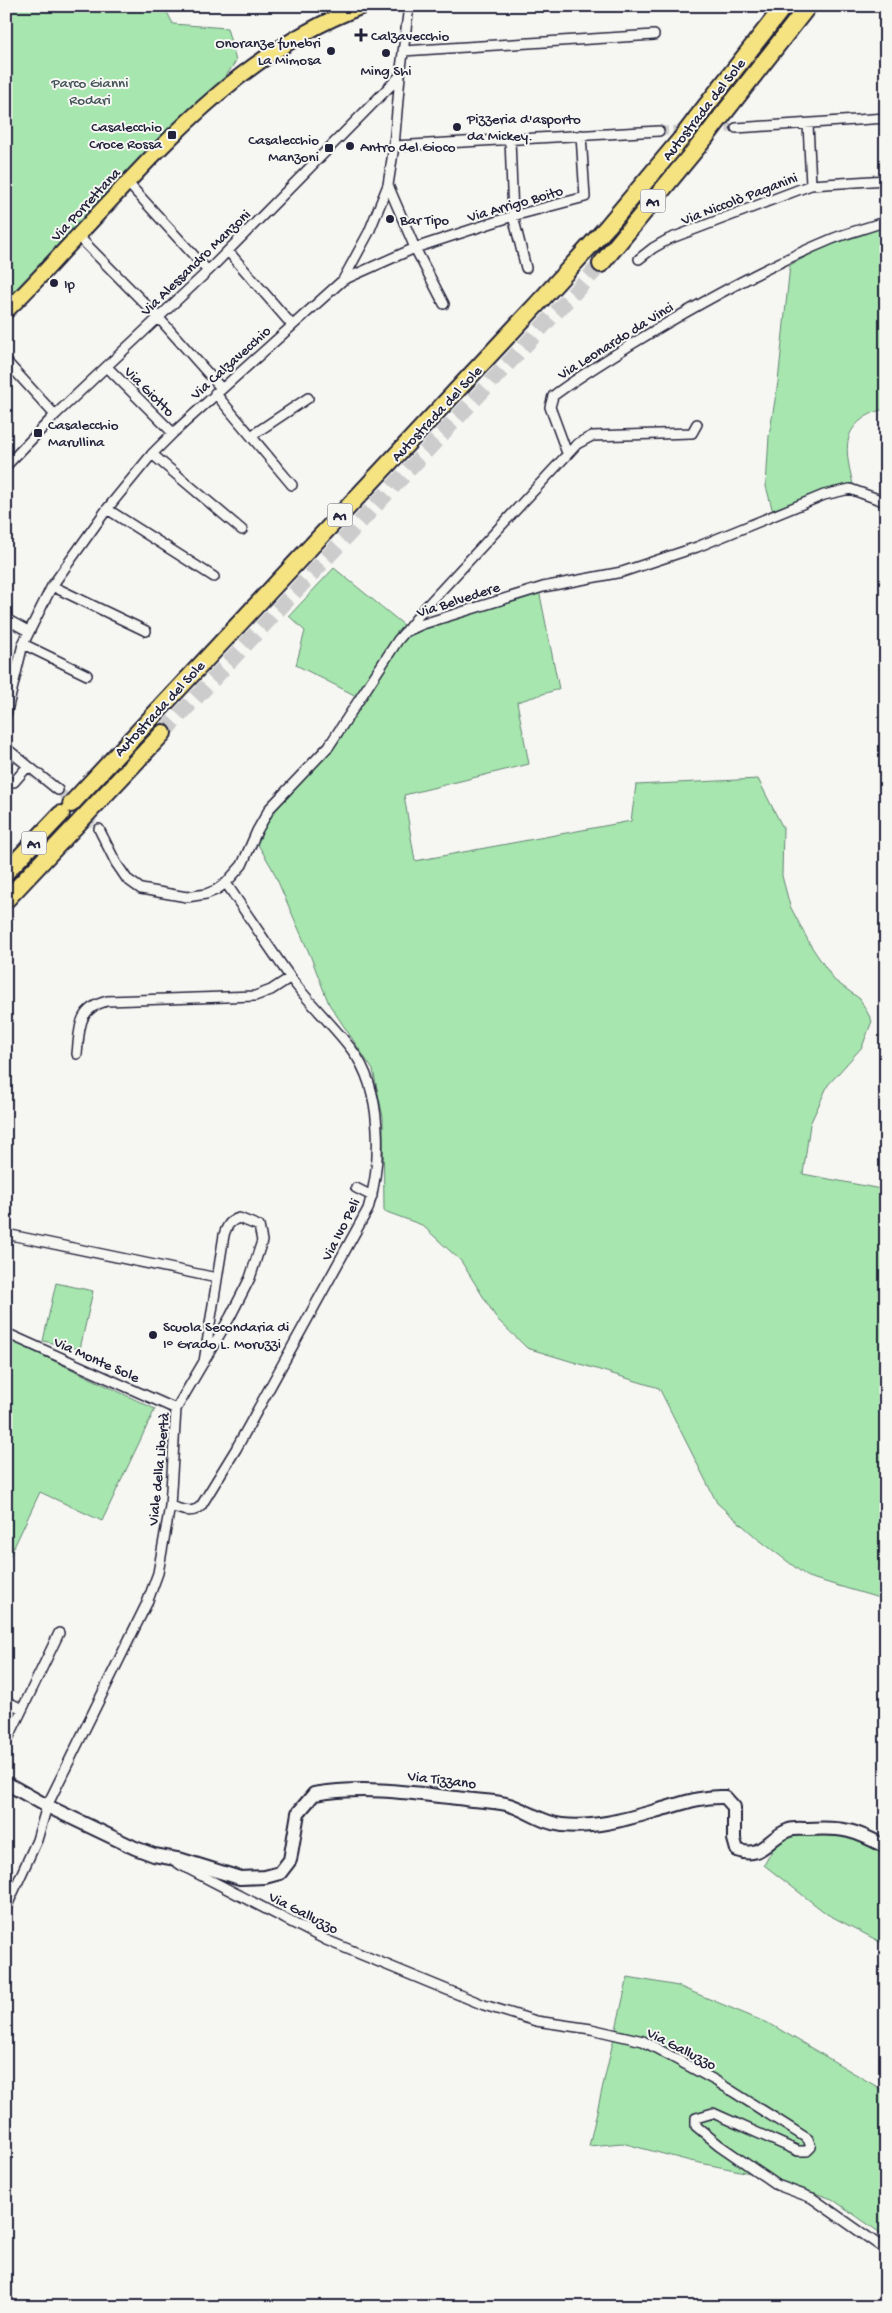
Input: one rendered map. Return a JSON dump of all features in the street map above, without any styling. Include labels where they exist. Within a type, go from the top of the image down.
[{"type":"highway","name":"Autostrada del Sole","points":[[6,872],[533,309],[608,226],[681,139],[784,6]]},
{"type":"highway","name":"Autostrada del Sole","points":[[601,264],[705,138],[808,6]]},
{"type":"highway","name":"Autostrada del Sole","points":[[6,900],[163,733]]},
{"type":"main road","name":"Via Porrettana","points":[[6,311],[176,130],[226,86],[266,56],[300,34],[363,6]]},
{"type":"street","name":"Via Calzavecchio","points":[[6,715],[23,644],[28,632],[52,586],[107,509],[152,454],[173,433],[218,390],[343,280],[369,232],[388,186],[409,6]]},
{"type":"street","points":[[403,51],[654,35]]},
{"type":"street","name":"Via Alessandro Manzoni","points":[[6,466],[55,415],[208,271],[400,76]]},
{"type":"street","points":[[736,128],[886,118]]},
{"type":"street","points":[[808,124],[812,185]]},
{"type":"street","points":[[394,146],[659,131]]},
{"type":"street","name":"Via Arrigo Boito","points":[[343,280],[415,248],[513,216],[585,197],[581,135]]},
{"type":"street","points":[[510,139],[513,216],[526,268]]},
{"type":"street","name":"Via Niccolò Paganini","points":[[639,259],[653,248],[669,240],[812,185],[886,180]]},
{"type":"street","points":[[127,182],[208,271]]},
{"type":"street","points":[[388,186],[415,248],[444,304]]},
{"type":"street","name":"Via Leonardo da Vinci","points":[[567,454],[553,415],[550,401],[553,396],[588,371],[694,307],[776,265],[833,239],[886,221]]},
{"type":"street","points":[[78,236],[158,317],[218,390],[250,436],[292,485]]},
{"type":"street","points":[[228,251],[292,325]]},
{"type":"street","points":[[6,361],[55,415]]},
{"type":"street","name":"Via Giotto","points":[[107,367],[173,433]]},
{"type":"street","points":[[250,436],[308,398]]},
{"type":"street","points":[[405,632],[423,610],[577,444],[592,436],[692,433],[697,424]]},
{"type":"street","points":[[152,454],[242,530]]},
{"type":"street","name":"Via Belvedere","points":[[99,829],[116,863],[127,879],[141,889],[175,896],[196,896],[211,892],[226,883],[242,865],[256,831],[270,808],[329,746],[389,652],[405,632],[423,624],[543,587],[622,572],[697,547],[824,494],[850,489],[886,502]]},
{"type":"street","points":[[107,509],[214,577]]},
{"type":"street","points":[[52,586],[146,631]]},
{"type":"street","points":[[6,619],[28,632]]},
{"type":"street","points":[[23,644],[87,675]]},
{"type":"street","points":[[6,748],[58,790]]},
{"type":"street","points":[[14,782],[28,766]]},
{"type":"street","name":"Via Ivo Peli","points":[[170,1506],[191,1511],[197,1510],[236,1449],[368,1209],[376,1170],[374,1105],[367,1076],[354,1052],[290,977],[226,883]]},
{"type":"street","points":[[78,1054],[83,1015],[94,1004],[106,1001],[255,996],[271,990],[290,977]]},
{"type":"street","points":[[356,1188],[372,1196]]},
{"type":"street","name":"Viale della Libertà","points":[[6,1908],[37,1840],[47,1806],[147,1603],[158,1574],[170,1506],[176,1409],[230,1317],[250,1278],[262,1241],[259,1226],[239,1218],[232,1220],[226,1226],[218,1278]]},
{"type":"street","points":[[6,1234],[218,1278],[204,1362]]},
{"type":"street","name":"Via Monte Sole","points":[[6,1333],[176,1409]]},
{"type":"street","points":[[6,1742],[59,1633]]},
{"type":"street","points":[[6,1701],[22,1709]]},
{"type":"street","name":"Via Tizzano","points":[[6,1783],[47,1806],[136,1848],[240,1878],[265,1878],[280,1873],[290,1860],[298,1813],[314,1794],[362,1789],[425,1793],[506,1804],[530,1813],[542,1821],[562,1825],[598,1824],[631,1818],[699,1799],[725,1797],[734,1807],[734,1838],[738,1850],[747,1854],[757,1851],[789,1830],[816,1828],[843,1828],[856,1832],[886,1847]]},
{"type":"street","name":"Via Galluzzo","points":[[166,1857],[326,1940],[484,2005],[536,2022],[591,2029],[643,2041],[652,2045],[716,2081],[808,2139],[811,2147],[806,2151],[798,2151],[713,2113],[696,2118],[696,2126],[726,2150],[777,2185],[812,2198],[886,2250]]},
{"type":"green space","name":"Parco Gianni Rodari","points":[[6,6],[164,6],[173,24],[227,28],[236,61],[226,76],[6,302]]},
{"type":"green space","points":[[886,220],[886,409],[864,418],[854,427],[849,437],[848,463],[854,489],[774,516],[766,486],[769,436],[778,382],[790,265],[855,231]]},
{"type":"green space","points":[[334,568],[410,630],[539,590],[559,689],[517,702],[529,764],[404,795],[415,861],[631,821],[636,785],[758,779],[783,828],[782,876],[790,906],[811,946],[834,980],[860,999],[872,1021],[862,1047],[828,1085],[810,1124],[803,1174],[886,1190],[886,1600],[808,1577],[758,1539],[717,1503],[659,1388],[527,1348],[497,1319],[461,1261],[422,1225],[384,1211],[383,1117],[373,1070],[329,1004],[272,868],[254,838],[269,808],[332,747],[364,700],[296,665],[305,631],[289,616]]},
{"type":"green space","points":[[56,1283],[93,1291],[80,1349],[43,1341]]},
{"type":"green space","points":[[6,1338],[155,1409],[102,1521],[40,1492],[6,1564]]},
{"type":"green space","points":[[804,1829],[857,1834],[886,1851],[886,1945],[827,1914],[764,1865],[777,1842]]},
{"type":"green space","points":[[628,1977],[678,1986],[772,2025],[886,2092],[886,2237],[832,2199],[770,2177],[690,2161],[622,2143],[589,2146]]},
{"type":"tunnel","points":[[659,131],[736,128]]},
{"type":"tunnel","points":[[163,733],[601,264]]},
{"type":"tunnel","points":[[58,790],[99,829]]},
{"type":"place","name":"Calzavecchio","points":[[361,35]]},
{"type":"place","name":"Onoranze funebri La Mimosa","points":[[331,51]]},
{"type":"place","name":"Ming Shi","points":[[386,53]]},
{"type":"place","name":"Pizzeria d'asporto da Mickey.","points":[[457,127]]},
{"type":"place","name":"Casalecchio Croce Rossa","points":[[172,135]]},
{"type":"place","name":"Antro del Gioco","points":[[350,146]]},
{"type":"place","name":"Casalecchio Manzoni","points":[[329,148]]},
{"type":"place","name":"Bar Tipo","points":[[390,219]]},
{"type":"place","name":"Ip","points":[[54,283]]},
{"type":"place","name":"Casalecchio Marullina","points":[[38,433]]},
{"type":"place","name":"Scuola Secondaria di I° Grado L. Moruzzi","points":[[153,1335]]}]
